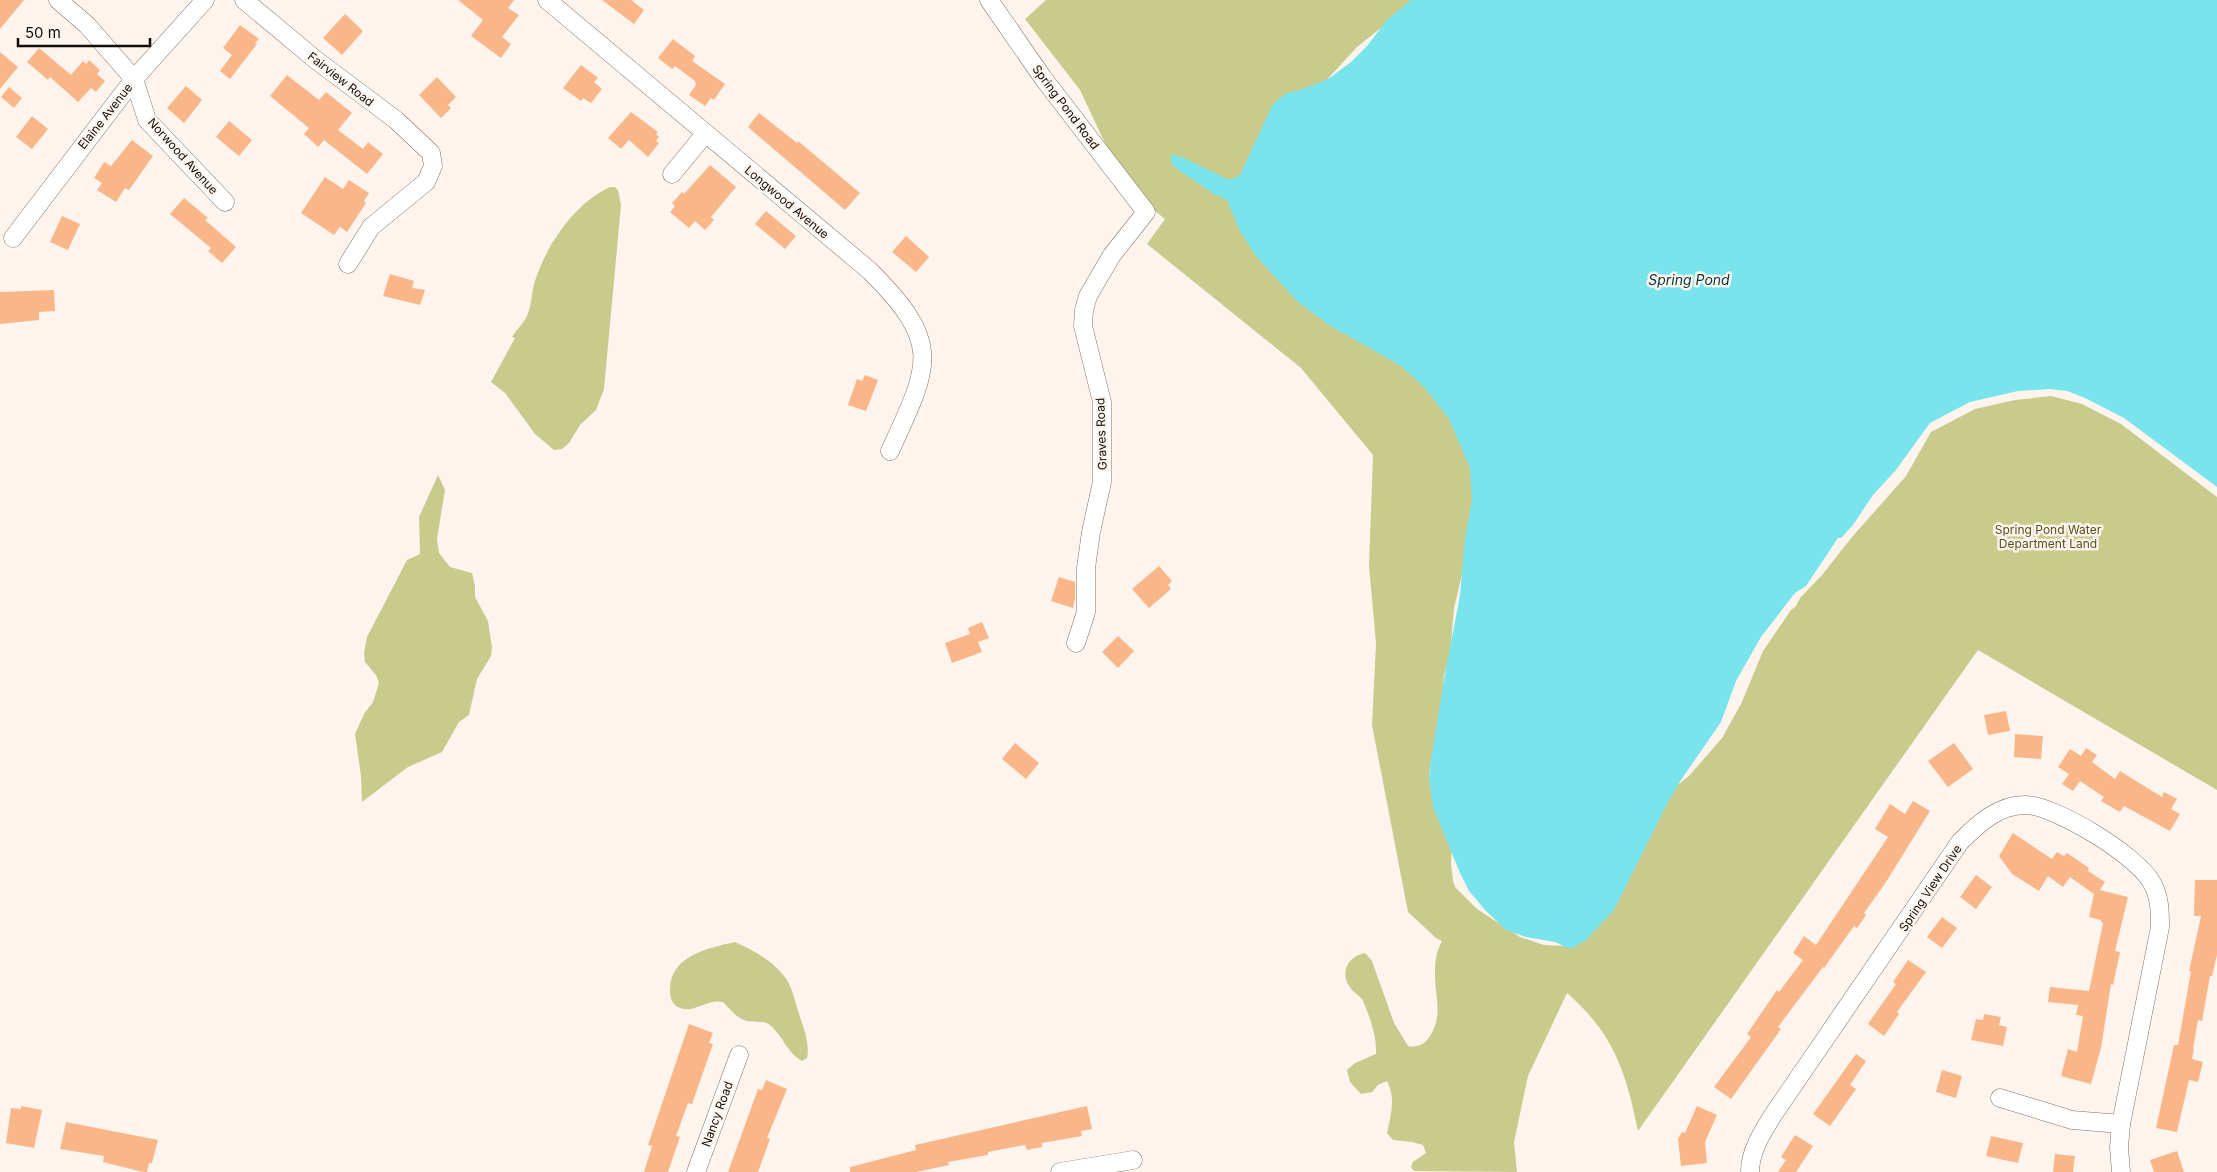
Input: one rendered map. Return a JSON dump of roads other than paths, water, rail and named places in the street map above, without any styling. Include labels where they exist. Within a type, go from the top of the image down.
[{"type":"street","points":[[58,0],[87,25],[134,79]]},
{"type":"street","name":"Elaine Avenue","points":[[13,238],[134,79],[205,0]]},
{"type":"street","name":"Fairview Road","points":[[244,0],[316,60],[402,126],[431,153],[433,166],[426,182],[371,227],[348,264]]},
{"type":"street","name":"Longwood Avenue","points":[[547,0],[565,6],[705,134],[870,271],[896,297],[919,334],[924,368],[909,411],[890,451]]},
{"type":"street","name":"Spring Pond Road","points":[[989,0],[1043,78],[1146,212]]},
{"type":"street","name":"Norwood Avenue","points":[[134,79],[147,120],[225,202]]},
{"type":"street","points":[[672,174],[705,134]]},
{"type":"street","name":"Graves Road","points":[[1076,643],[1086,612],[1086,568],[1102,482],[1102,402],[1083,326],[1084,310],[1088,296],[1112,255],[1146,212]]},
{"type":"street","name":"Spring View Drive","points":[[1750,1172],[1750,1163],[1756,1145],[1773,1115],[1960,842],[1977,825],[1993,814],[2007,808],[2024,805],[2041,807],[2067,818],[2123,854],[2144,872],[2152,883],[2158,900],[2160,928],[2127,1084],[2121,1124],[2119,1146],[2122,1172]]},
{"type":"street","name":"Nancy Road","points":[[696,1172],[739,1055]]},
{"type":"street","points":[[2000,1098],[2072,1120],[2121,1124]]},
{"type":"street","points":[[1060,1172],[1133,1160]]},
{"type":"water","name":"Spring Pond","points":[[1411,0],[2217,0],[2217,487],[2124,418],[2067,391],[2050,389],[2018,391],[1970,402],[1930,423],[1896,470],[1873,495],[1853,525],[1841,538],[1838,538],[1806,586],[1795,593],[1761,637],[1736,681],[1721,722],[1669,800],[1614,910],[1585,941],[1570,949],[1555,942],[1526,937],[1506,930],[1485,910],[1469,891],[1433,807],[1429,777],[1431,760],[1460,595],[1465,538],[1472,500],[1470,468],[1449,419],[1424,387],[1401,366],[1329,325],[1298,302],[1255,255],[1239,229],[1227,200],[1214,194],[1173,166],[1170,155],[1180,156],[1229,180],[1240,175],[1273,104],[1285,94],[1328,79],[1351,62],[1367,46],[1387,20]]},
{"type":"park label","name":"Spring Pond Water Department Land","points":[[2048,536]]}]
